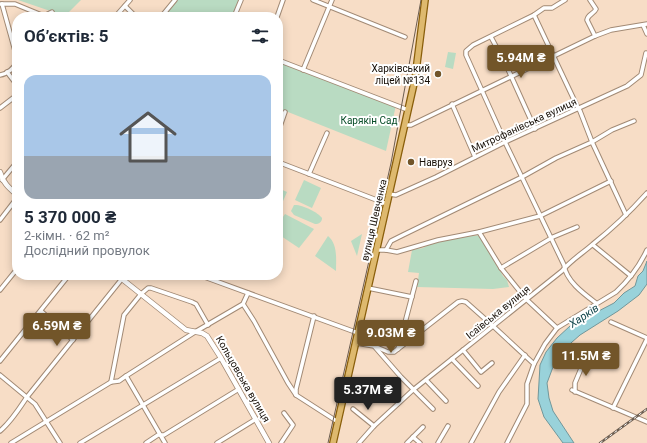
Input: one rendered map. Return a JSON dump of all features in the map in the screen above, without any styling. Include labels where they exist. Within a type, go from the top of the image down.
[{"type":"main road","name":"вулиця Шевченка","points":[[333,443],[415,79],[425,0]]},
{"type":"street","points":[[120,12],[130,0]]},
{"type":"street","points":[[166,12],[174,0]]},
{"type":"street","points":[[236,12],[241,0]]},
{"type":"street","points":[[279,12],[283,0]]},
{"type":"street","points":[[313,0],[405,37]]},
{"type":"street","points":[[303,70],[332,0]]},
{"type":"street","points":[[564,0],[552,8],[544,8],[534,15],[473,45],[466,51],[466,55],[565,270],[576,287],[596,303]]},
{"type":"street","points":[[590,0],[596,9],[588,16],[587,20],[595,36]]},
{"type":"street","points":[[12,42],[1,4],[16,2],[36,12]]},
{"type":"street","points":[[125,6],[131,12]]},
{"type":"street","points":[[534,15],[626,215]]},
{"type":"street","points":[[405,125],[411,125],[595,36],[611,30],[645,25],[647,34]]},
{"type":"street","points":[[491,37],[512,77],[535,129]]},
{"type":"street","name":"Митрофанівська вулиця","points":[[389,194],[396,195],[436,177],[505,142],[627,86],[640,78],[646,53]]},
{"type":"street","points":[[283,62],[408,110]]},
{"type":"street","points":[[0,75],[12,68]]},
{"type":"street","points":[[8,72],[12,78]]},
{"type":"street","points":[[0,108],[12,99]]},
{"type":"street","points":[[452,104],[475,157]]},
{"type":"street","points":[[283,118],[285,112]]},
{"type":"street","points":[[386,250],[392,241],[402,235],[522,177],[556,158],[592,142],[612,130],[634,122]]},
{"type":"street","points":[[309,174],[327,133]]},
{"type":"street","points":[[283,164],[387,204]]},
{"type":"street","points":[[1,181],[12,168]]},
{"type":"street","points":[[0,172],[1,181],[12,190]]},
{"type":"street","points":[[377,250],[397,252],[438,240],[479,232],[540,216],[611,181]]},
{"type":"street","name":"Ісаївська вулиця","points":[[359,443],[374,426],[413,390],[565,268],[626,215],[647,194]]},
{"type":"street","points":[[0,220],[12,204]]},
{"type":"street","points":[[501,268],[564,232],[577,227]]},
{"type":"street","points":[[479,232],[501,268],[526,299],[558,328]]},
{"type":"street","points":[[592,245],[631,276]]},
{"type":"street","points":[[507,443],[527,404],[527,384],[534,364],[545,344],[558,328],[596,303],[616,292],[639,266],[647,250]]},
{"type":"street","points":[[0,290],[12,275]]},
{"type":"street","points":[[0,361],[65,280]]},
{"type":"street","points":[[0,431],[5,427],[27,397],[121,280]]},
{"type":"street","name":"Кольцовська вулиця","points":[[126,280],[181,327],[188,331],[202,333],[207,336],[269,443]]},
{"type":"street","points":[[213,280],[358,333]]},
{"type":"street","points":[[398,350],[416,281]]},
{"type":"street","points":[[110,382],[124,315],[141,294],[148,288],[196,304],[208,325]]},
{"type":"street","points":[[368,288],[412,297]]},
{"type":"street","points":[[11,443],[110,382],[119,381],[194,332],[243,304],[248,293]]},
{"type":"street","points":[[356,342],[374,346],[388,352],[394,352],[458,302],[462,301],[466,302],[534,364]]},
{"type":"street","points":[[243,304],[296,396],[338,422]]},
{"type":"street","points":[[41,311],[73,340]]},
{"type":"street","points":[[296,396],[314,316]]},
{"type":"street","points":[[611,322],[647,339],[613,408]]},
{"type":"street","points":[[400,342],[404,345]]},
{"type":"street","points":[[374,346],[413,390],[433,409]]},
{"type":"street","points":[[462,350],[481,372],[492,363]]},
{"type":"street","points":[[386,359],[388,352]]},
{"type":"street","points":[[471,443],[499,392],[526,356]]},
{"type":"street","points":[[80,443],[221,358]]},
{"type":"street","points":[[452,359],[478,386]]},
{"type":"street","points":[[585,359],[575,383],[574,391],[647,422]]},
{"type":"street","points":[[0,375],[35,404],[60,443]]},
{"type":"street","points":[[126,376],[165,443]]},
{"type":"street","points":[[426,380],[446,401]]},
{"type":"street","points":[[288,383],[298,383]]},
{"type":"street","points":[[146,443],[160,435],[164,435],[239,389]]},
{"type":"street","points":[[353,409],[374,426]]},
{"type":"street","points":[[281,443],[293,424],[284,413]]},
{"type":"street","points":[[217,443],[256,419]]},
{"type":"street","points":[[438,443],[448,426]]},
{"type":"street","points":[[407,443],[423,427]]},
{"type":"street","points":[[413,437],[420,443]]},
{"type":"green space","points":[[18,0],[81,0],[69,12],[53,12]]},
{"type":"green space","points":[[176,0],[240,0],[236,12],[167,12]]},
{"type":"green space","points":[[448,52],[456,53],[453,69],[445,67]]},
{"type":"green space","name":"Карякін Сад","points":[[283,64],[396,105],[386,151],[283,110]]},
{"type":"green space","points":[[304,180],[321,188],[312,208],[295,200]]},
{"type":"green space","points":[[283,190],[287,192],[283,201]]},
{"type":"green space","points":[[294,205],[305,207],[313,211],[322,218],[321,221],[315,224],[294,215],[291,211]]},
{"type":"green space","points":[[285,214],[314,229],[299,248],[283,237],[283,217]]},
{"type":"green space","points":[[362,234],[357,256],[351,241]]},
{"type":"green space","points":[[480,235],[503,276],[507,280],[509,287],[493,289],[417,287],[419,273],[408,272],[412,250],[423,248],[435,241]]},
{"type":"green space","points":[[328,236],[335,248],[336,271],[315,256]]},
{"type":"green space","points":[[366,326],[375,328],[372,344],[362,342]]},
{"type":"water","points":[[647,261],[647,284],[639,295],[618,311],[580,335],[563,350],[553,367],[547,383],[549,398],[553,411],[574,443],[563,443],[544,417],[538,399],[540,365],[546,352],[557,338],[570,326],[614,303],[624,293],[635,286],[638,276],[643,271]]},
{"type":"tram line","points":[[328,443],[391,163],[421,0]]},
{"type":"railway","points":[[600,443],[647,409]]},
{"type":"place","name":"Харківський ліцей №134","points":[[438,74]]},
{"type":"place","name":"Навруз","points":[[411,162]]},
{"type":"water label","name":"Харків","points":[[584,316]]}]
